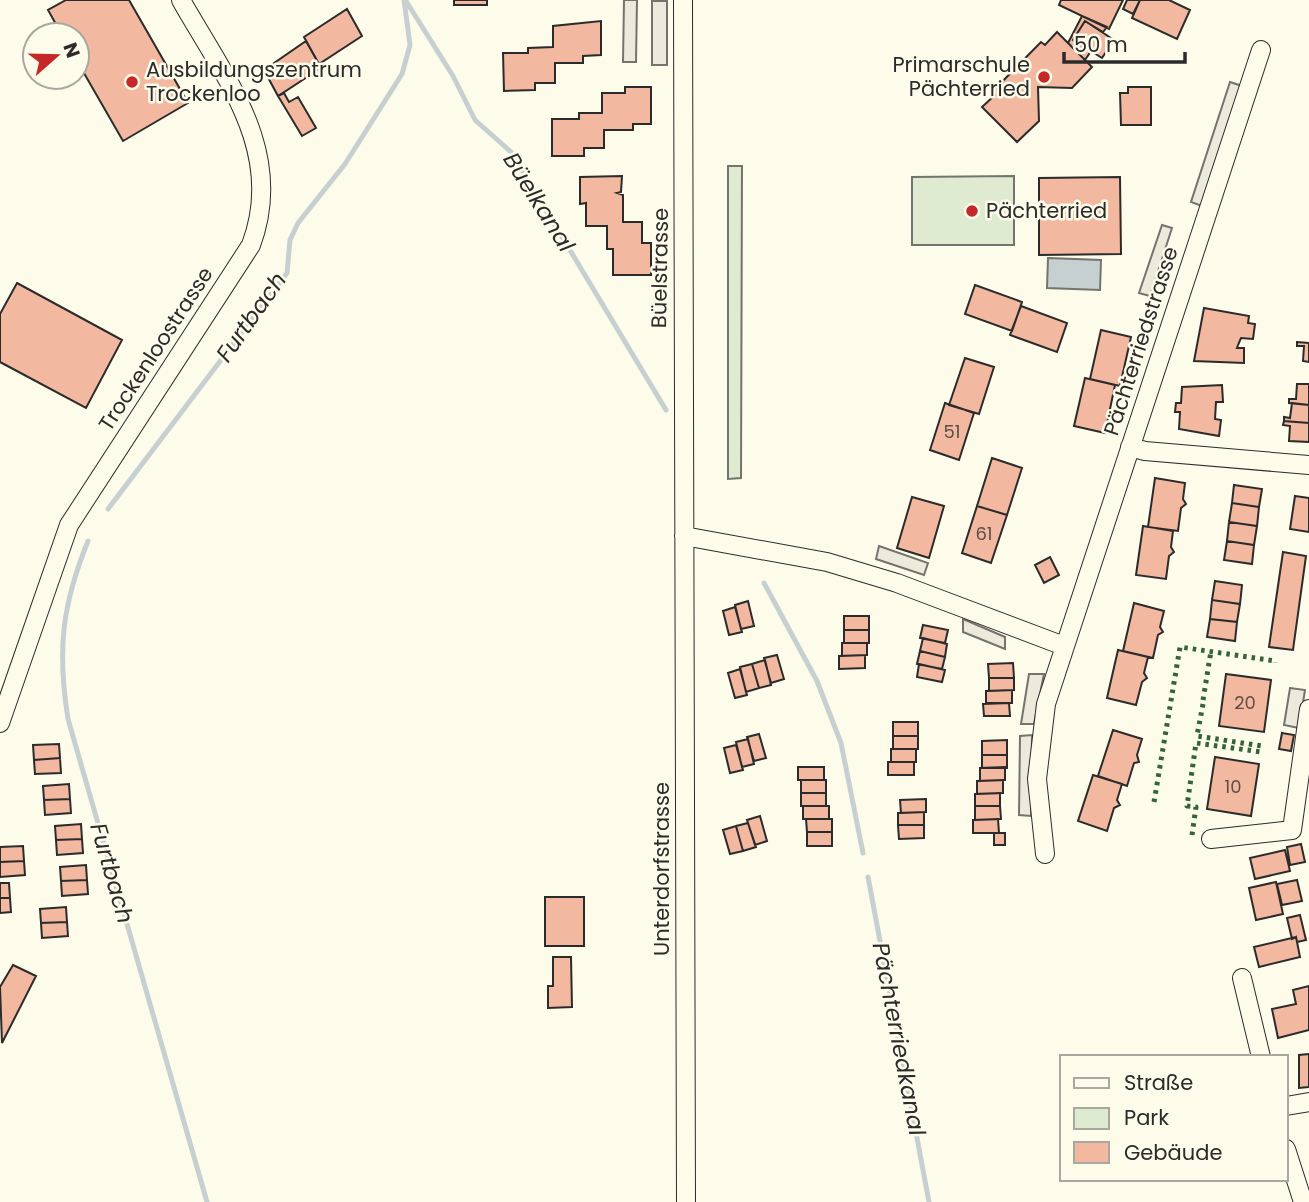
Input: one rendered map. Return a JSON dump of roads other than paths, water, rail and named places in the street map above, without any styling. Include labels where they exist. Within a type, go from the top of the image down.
[{"type":"street","name":"Trockenloostrasse","points":[[0,723],[69,525],[251,245],[259,223],[263,201],[262,167],[255,137],[181,0]]},
{"type":"street","name":"Büelstrasse","points":[[683,0],[684,536]]},
{"type":"street","name":"Pächterriedstrasse","points":[[1045,854],[1037,779],[1046,704],[1094,565],[1130,447],[1261,50]]},
{"type":"street","points":[[1130,447],[1145,451],[1309,465]]},
{"type":"street","points":[[684,536],[827,562],[897,583],[1064,646]]},
{"type":"street","name":"Unterdorfstrasse","points":[[684,536],[686,1202]]},
{"type":"street","points":[[1211,839],[1293,830],[1309,709]]},
{"type":"street","points":[[1242,978],[1261,1055]]},
{"type":"street","points":[[1288,1106],[1309,1102]]},
{"type":"street","points":[[1288,1155],[1303,1202]]},
{"type":"waterway","name":"Furtbach","points":[[108,509],[287,273],[290,240],[298,223],[345,164],[402,74],[410,45],[404,0]]},
{"type":"waterway","name":"Büelkanal","points":[[406,1],[453,76],[475,120],[511,152],[666,410]]},
{"type":"waterway","name":"Furtbach","points":[[88,541],[72,586],[64,628],[63,671],[68,719],[207,1202]]},
{"type":"waterway","name":"Pächterriedkanal","points":[[764,583],[817,681],[841,743],[863,853]]},
{"type":"waterway","name":"Pächterriedkanal","points":[[868,877],[929,1202]]},
{"type":"place","name":"Primarschule Pächterried","points":[[1044,77]]},
{"type":"place","name":"Ausbildungszentrum Trockenloo","points":[[132,82]]},
{"type":"place","name":"Pächterried","points":[[972,211]]}]
